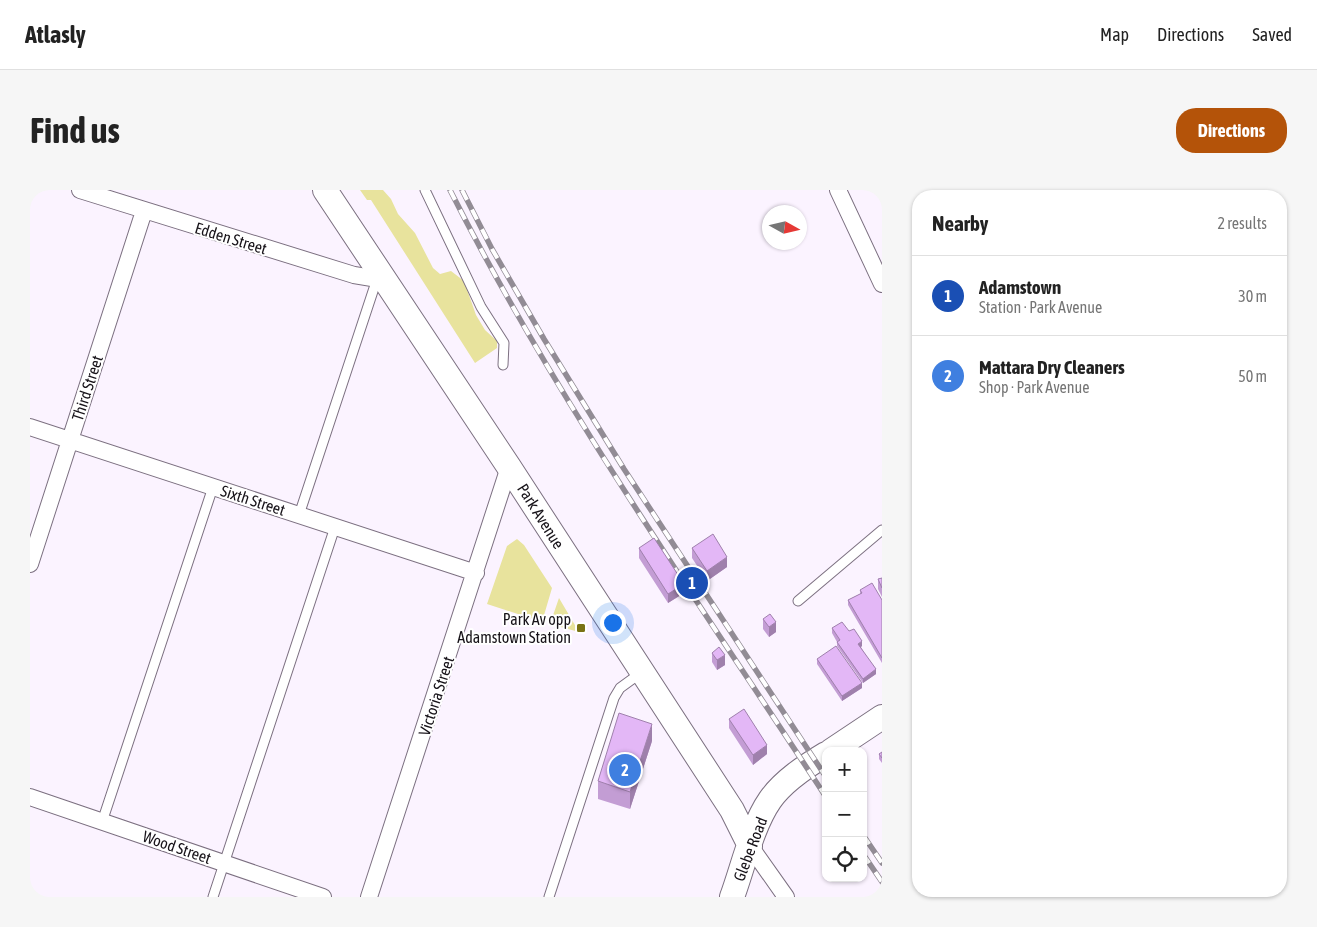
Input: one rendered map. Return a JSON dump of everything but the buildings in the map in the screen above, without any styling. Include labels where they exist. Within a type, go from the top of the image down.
[{"type":"main road","name":"Park Avenue","points":[[326,190],[380,279],[509,466],[732,810],[750,846]]},
{"type":"main road","points":[[837,747],[882,717]]},
{"type":"main road","name":"Glebe Road","points":[[732,897],[750,846],[769,801],[793,777],[822,757]]},
{"type":"street","name":"Edden Street","points":[[80,190],[354,275],[380,279]]},
{"type":"street","points":[[843,192],[882,284]]},
{"type":"street","name":"Third Street","points":[[30,564],[144,211]]},
{"type":"street","name":"Sixth Street","points":[[30,427],[476,573]]},
{"type":"street","name":"Victoria Street","points":[[369,897],[476,573],[509,466]]},
{"type":"street","name":"Wood Street","points":[[30,797],[323,897]]},
{"type":"street","points":[[750,846],[786,897]]},
{"type":"lane","points":[[425,190],[481,307],[504,344],[503,364]]},
{"type":"lane","points":[[299,515],[380,279]]},
{"type":"lane","points":[[102,822],[213,487]]},
{"type":"lane","points":[[214,897],[335,527]]},
{"type":"lane","points":[[798,600],[882,530]]},
{"type":"lane","points":[[549,897],[614,698],[620,688],[642,672]]},
{"type":"shaded area","points":[[360,190],[383,190],[391,199],[398,214],[415,233],[433,268],[440,274],[451,271],[464,281],[476,315],[485,330],[497,341],[497,348],[475,363],[371,200],[367,200]]},
{"type":"shaded area","points":[[517,539],[524,545],[552,588],[542,622],[487,604],[507,546]]},
{"type":"shaded area","points":[[559,598],[579,632],[550,624]]},
{"type":"railway","points":[[450,190],[492,269],[582,423],[629,498],[823,792]]},
{"type":"railway","points":[[462,190],[492,249],[544,339],[624,469],[822,771]]},
{"type":"railway","points":[[864,837],[882,863]]},
{"type":"railway","points":[[867,860],[882,882]]},
{"type":"place","name":"Adamstown","points":[[692,583]]},
{"type":"place","name":"Park Av opp Adamstown Station","points":[[581,628]]},
{"type":"place","name":"Mattara Dry Cleaners","points":[[625,770]]}]
